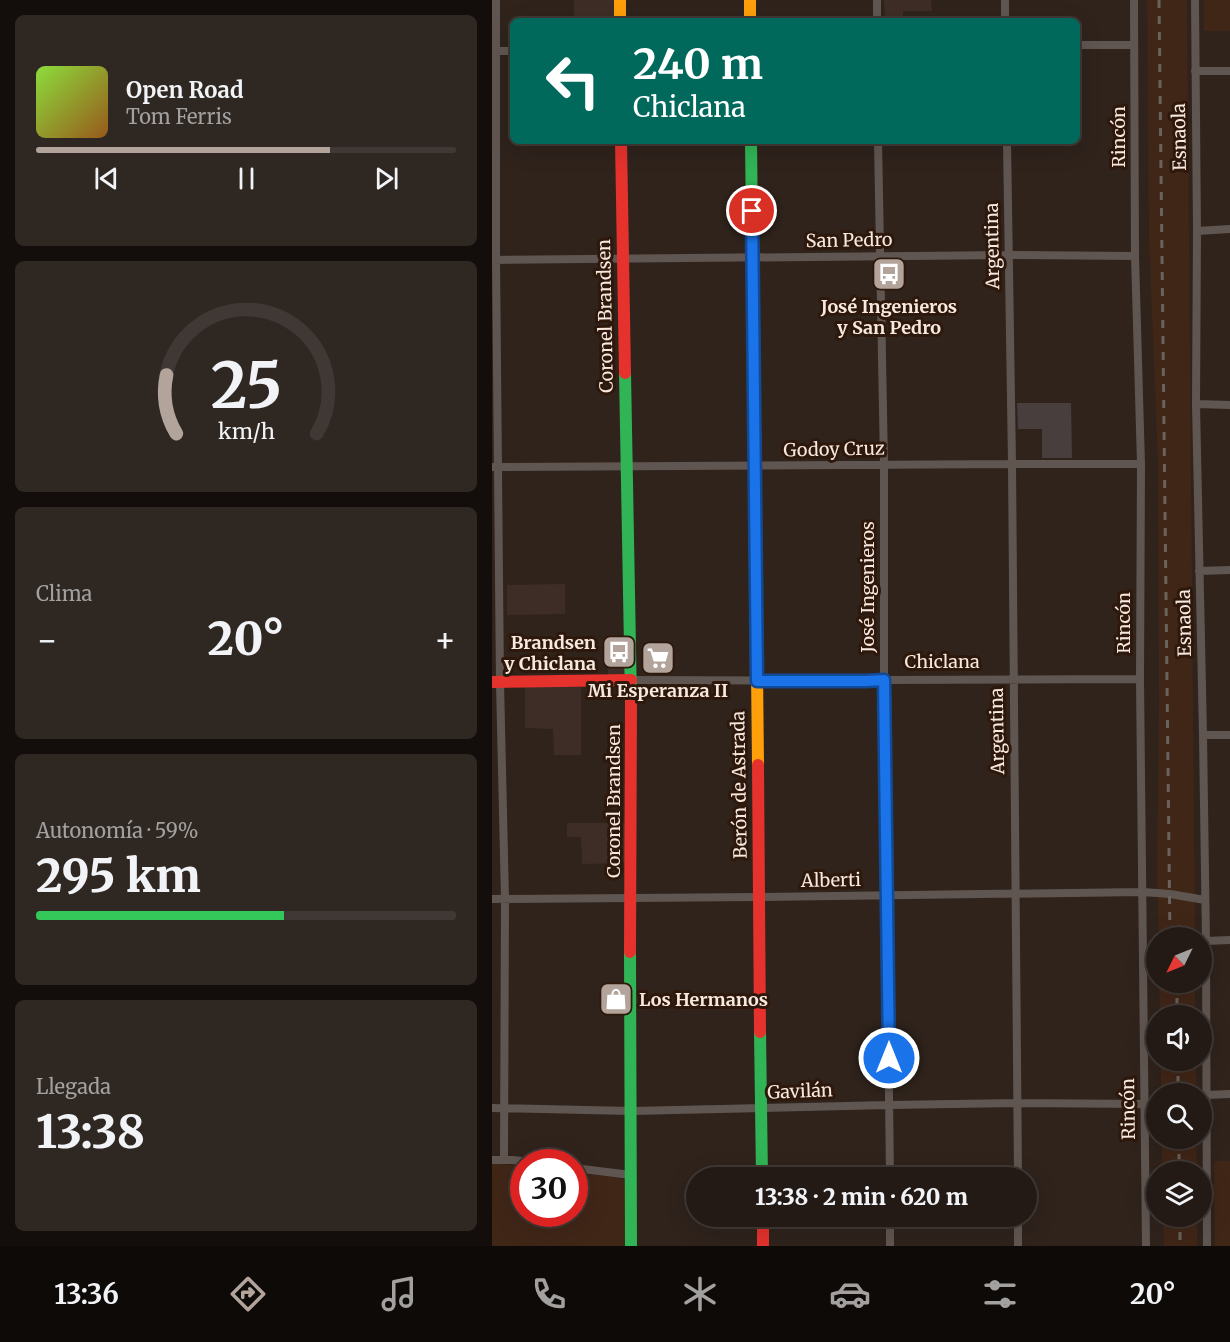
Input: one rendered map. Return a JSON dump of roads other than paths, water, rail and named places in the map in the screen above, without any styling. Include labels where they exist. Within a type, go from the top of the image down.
[{"type":"street","points":[[496,0],[494,51],[496,682],[505,899],[504,1160]]},
{"type":"street","points":[[620,0],[620,18]]},
{"type":"street","points":[[750,0],[750,18]]},
{"type":"street","points":[[876,18],[877,0]]},
{"type":"street","points":[[1005,0],[1005,18]]},
{"type":"street","name":"Rincón","points":[[1134,0],[1135,256],[1141,464],[1140,679],[1146,1246]]},
{"type":"street","name":"Esnaola","points":[[1195,0],[1196,405],[1206,927]]},
{"type":"street","points":[[1080,45],[1134,45]]},
{"type":"street","points":[[494,51],[510,51]]},
{"type":"street","points":[[1195,71],[1230,71]]},
{"type":"street","name":"Coronel Brandsen","points":[[621,144],[631,680],[632,1246]]},
{"type":"street","name":"Berón de Astrada","points":[[751,144],[762,1167]]},
{"type":"street","name":"José Ingenieros","points":[[878,144],[884,464],[890,1167]]},
{"type":"street","name":"Argentina","points":[[1007,144],[1018,1167]]},
{"type":"street","points":[[1197,231],[1230,229]]},
{"type":"street","name":"San Pedro","points":[[494,260],[1135,256]]},
{"type":"street","points":[[1196,405],[1230,405]]},
{"type":"street","name":"Godoy Cruz","points":[[495,467],[1141,464]]},
{"type":"street","points":[[1199,571],[1230,570]]},
{"type":"street","name":"Chiclana","points":[[496,682],[1140,679]]},
{"type":"street","points":[[1203,735],[1230,735]]},
{"type":"street","name":"Alberti","points":[[492,899],[1143,892],[1205,900]]},
{"type":"street","points":[[1212,941],[1230,940]]},
{"type":"street","name":"Esnaola","points":[[1206,993],[1206,1083]]},
{"type":"street","points":[[1212,1095],[1230,1094]]},
{"type":"street","name":"Gavilán","points":[[492,1108],[631,1111],[1017,1103],[1145,1104]]},
{"type":"street","name":"Esnaola","points":[[1206,1149],[1207,1246]]},
{"type":"street","points":[[492,1160],[510,1160]]},
{"type":"street","points":[[588,1170],[631,1175]]},
{"type":"street","points":[[763,1227],[763,1246]]},
{"type":"street","points":[[890,1227],[890,1246]]},
{"type":"street","points":[[1018,1227],[1018,1246]]},
{"type":"railway","points":[[1159,0],[1170,927]]},
{"type":"railway","points":[[1177,993],[1177,1005]]},
{"type":"railway","points":[[1178,1071],[1178,1083]]},
{"type":"railway","points":[[1179,1149],[1179,1161]]},
{"type":"railway","points":[[1180,1227],[1180,1246]]},
{"type":"place","name":"José Ingenieros y San Pedro","points":[[889,274]]},
{"type":"place","name":"Brandsen y Chiclana","points":[[619,652]]},
{"type":"place","name":"Mi Esperanza II","points":[[658,658]]},
{"type":"place","name":"Los Hermanos","points":[[616,999]]}]
